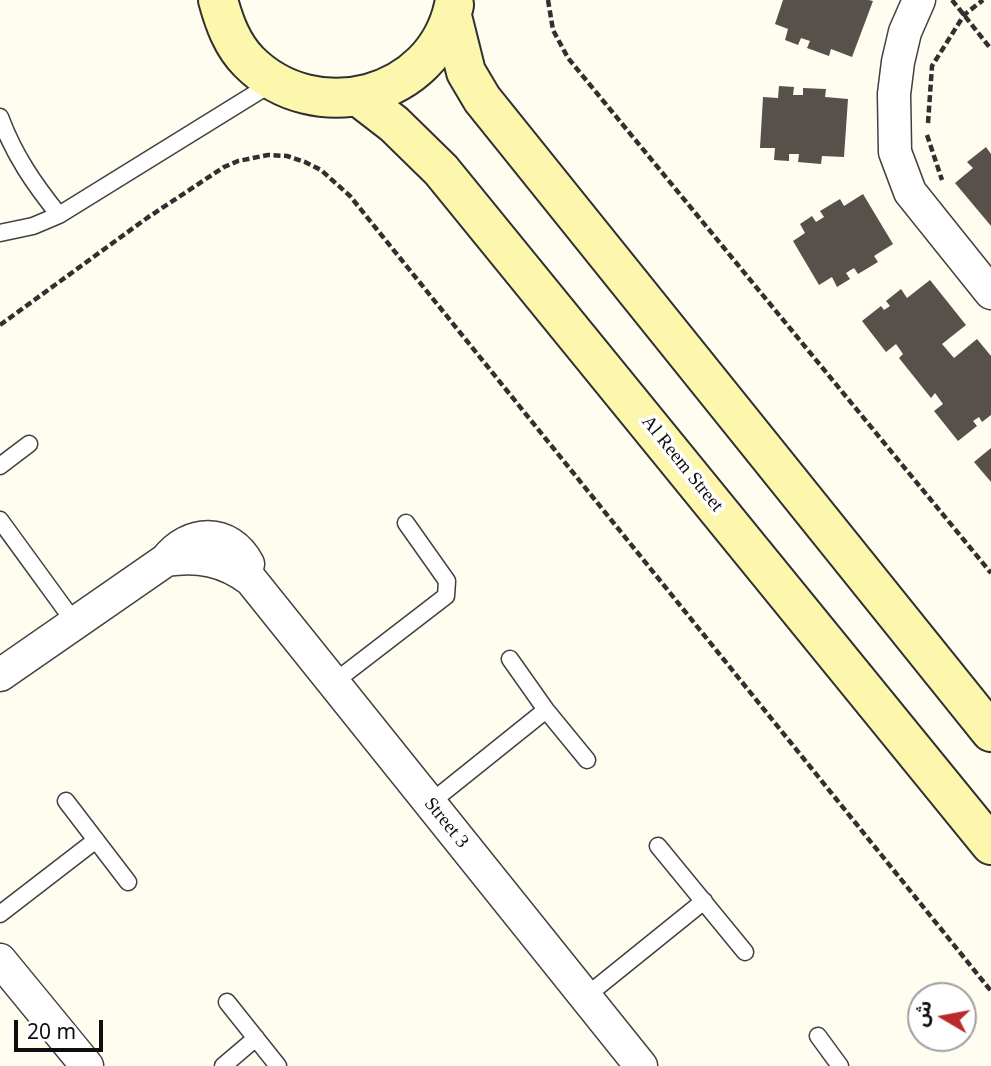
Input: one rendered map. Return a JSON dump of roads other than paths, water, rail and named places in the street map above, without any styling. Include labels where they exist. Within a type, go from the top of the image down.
[{"type":"street","points":[[218,0],[225,27],[248,61],[274,82],[318,98],[359,97],[389,87],[416,69],[438,45],[454,8]]},
{"type":"street","points":[[919,0],[905,32],[898,62],[894,94],[895,152],[910,192],[991,293]]},
{"type":"street","points":[[454,8],[466,72],[482,99],[991,732]]},
{"type":"street","name":"Al Reem Street","points":[[359,97],[394,124],[441,170],[991,845]]},
{"type":"street","name":"Street 3","points":[[75,623],[166,560],[196,557],[211,560],[239,571],[251,580],[641,1066]]},
{"type":"street","points":[[0,675],[75,623]]},
{"type":"street","points":[[0,960],[87,1066]]},
{"type":"lane","points":[[0,233],[33,226],[59,215],[274,82]]},
{"type":"lane","points":[[0,117],[12,147],[33,183],[59,215]]},
{"type":"lane","points":[[0,466],[29,444]]},
{"type":"lane","points":[[0,520],[75,623]]},
{"type":"lane","points":[[333,682],[446,596],[447,581],[406,523]]},
{"type":"lane","points":[[510,659],[546,710],[587,760]]},
{"type":"lane","points":[[430,803],[546,710]]},
{"type":"lane","points":[[66,801],[128,882]]},
{"type":"lane","points":[[0,914],[96,840]]},
{"type":"lane","points":[[658,846],[745,952]]},
{"type":"lane","points":[[585,997],[704,901]]},
{"type":"lane","points":[[227,1003],[278,1066]]},
{"type":"lane","points":[[818,1036],[840,1066]]},
{"type":"lane","points":[[223,1066],[256,1038]]}]
